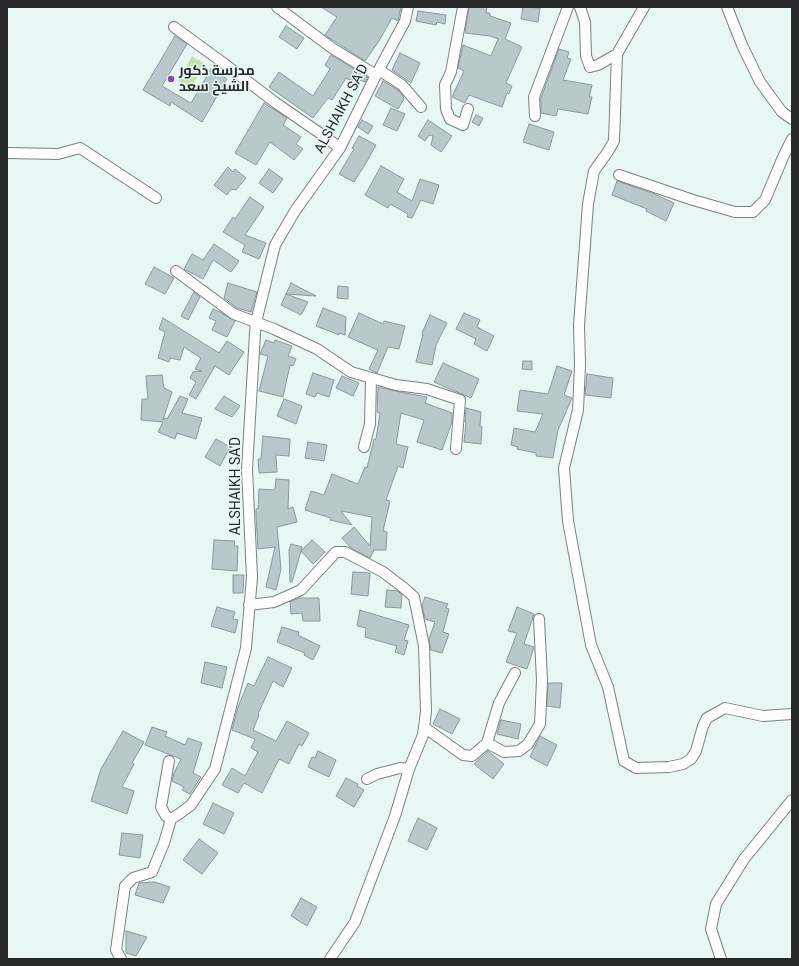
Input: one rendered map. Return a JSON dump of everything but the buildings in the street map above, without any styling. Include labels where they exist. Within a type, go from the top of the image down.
[{"type":"street","points":[[276,7],[332,48],[402,85],[420,107]]},
{"type":"street","name":"ALSHAIKH SA'D","points":[[171,819],[191,805],[215,769],[246,648],[252,577],[247,469],[256,322],[275,245],[295,211],[340,148],[377,72],[405,21],[408,7]]},
{"type":"street","points":[[463,7],[451,72],[445,85],[446,109],[450,119],[463,126],[468,109]]},
{"type":"street","points":[[535,116],[534,97],[568,7]]},
{"type":"street","points":[[580,7],[585,22],[586,56],[590,67],[598,65],[617,54]]},
{"type":"street","points":[[644,7],[617,54],[614,141],[594,171],[588,204],[579,325],[580,365],[578,410],[564,468],[568,521],[591,645],[608,687],[624,761],[636,768],[669,767],[683,764],[691,759],[696,751],[703,726],[707,718],[725,708],[763,716],[792,714]]},
{"type":"street","points":[[727,7],[742,45],[760,82],[782,112],[792,119]]},
{"type":"street","points":[[174,27],[276,103],[340,148]]},
{"type":"street","points":[[619,175],[734,212],[753,212],[765,200],[792,138]]},
{"type":"street","points":[[7,153],[58,154],[80,148],[156,198]]},
{"type":"street","points":[[176,271],[234,314],[274,329],[317,349],[351,372],[396,385],[426,389],[460,400],[456,449]]},
{"type":"street","points":[[364,447],[370,424],[371,378]]},
{"type":"street","points":[[250,605],[274,602],[301,590],[336,552],[345,552],[383,572],[414,597],[424,646],[426,712],[423,735],[409,769],[395,816],[355,922],[330,959]]},
{"type":"street","points":[[487,743],[504,752],[519,751],[528,744],[540,724],[542,680],[539,619]]},
{"type":"street","points":[[424,727],[463,755],[472,756],[487,743],[499,704],[515,673]]},
{"type":"street","points":[[121,959],[116,950],[125,886],[133,878],[152,872],[164,843],[171,819],[166,816],[161,807],[169,762]]},
{"type":"street","points":[[368,779],[376,774],[400,768],[409,769]]},
{"type":"street","points":[[721,959],[711,929],[716,904],[744,859],[792,800]]},
{"type":"green space","points":[[192,56],[205,64],[191,88],[178,81]]},
{"type":"place","name":"مدرسة ذكور الشيخ سعد","points":[[171,79]]}]
